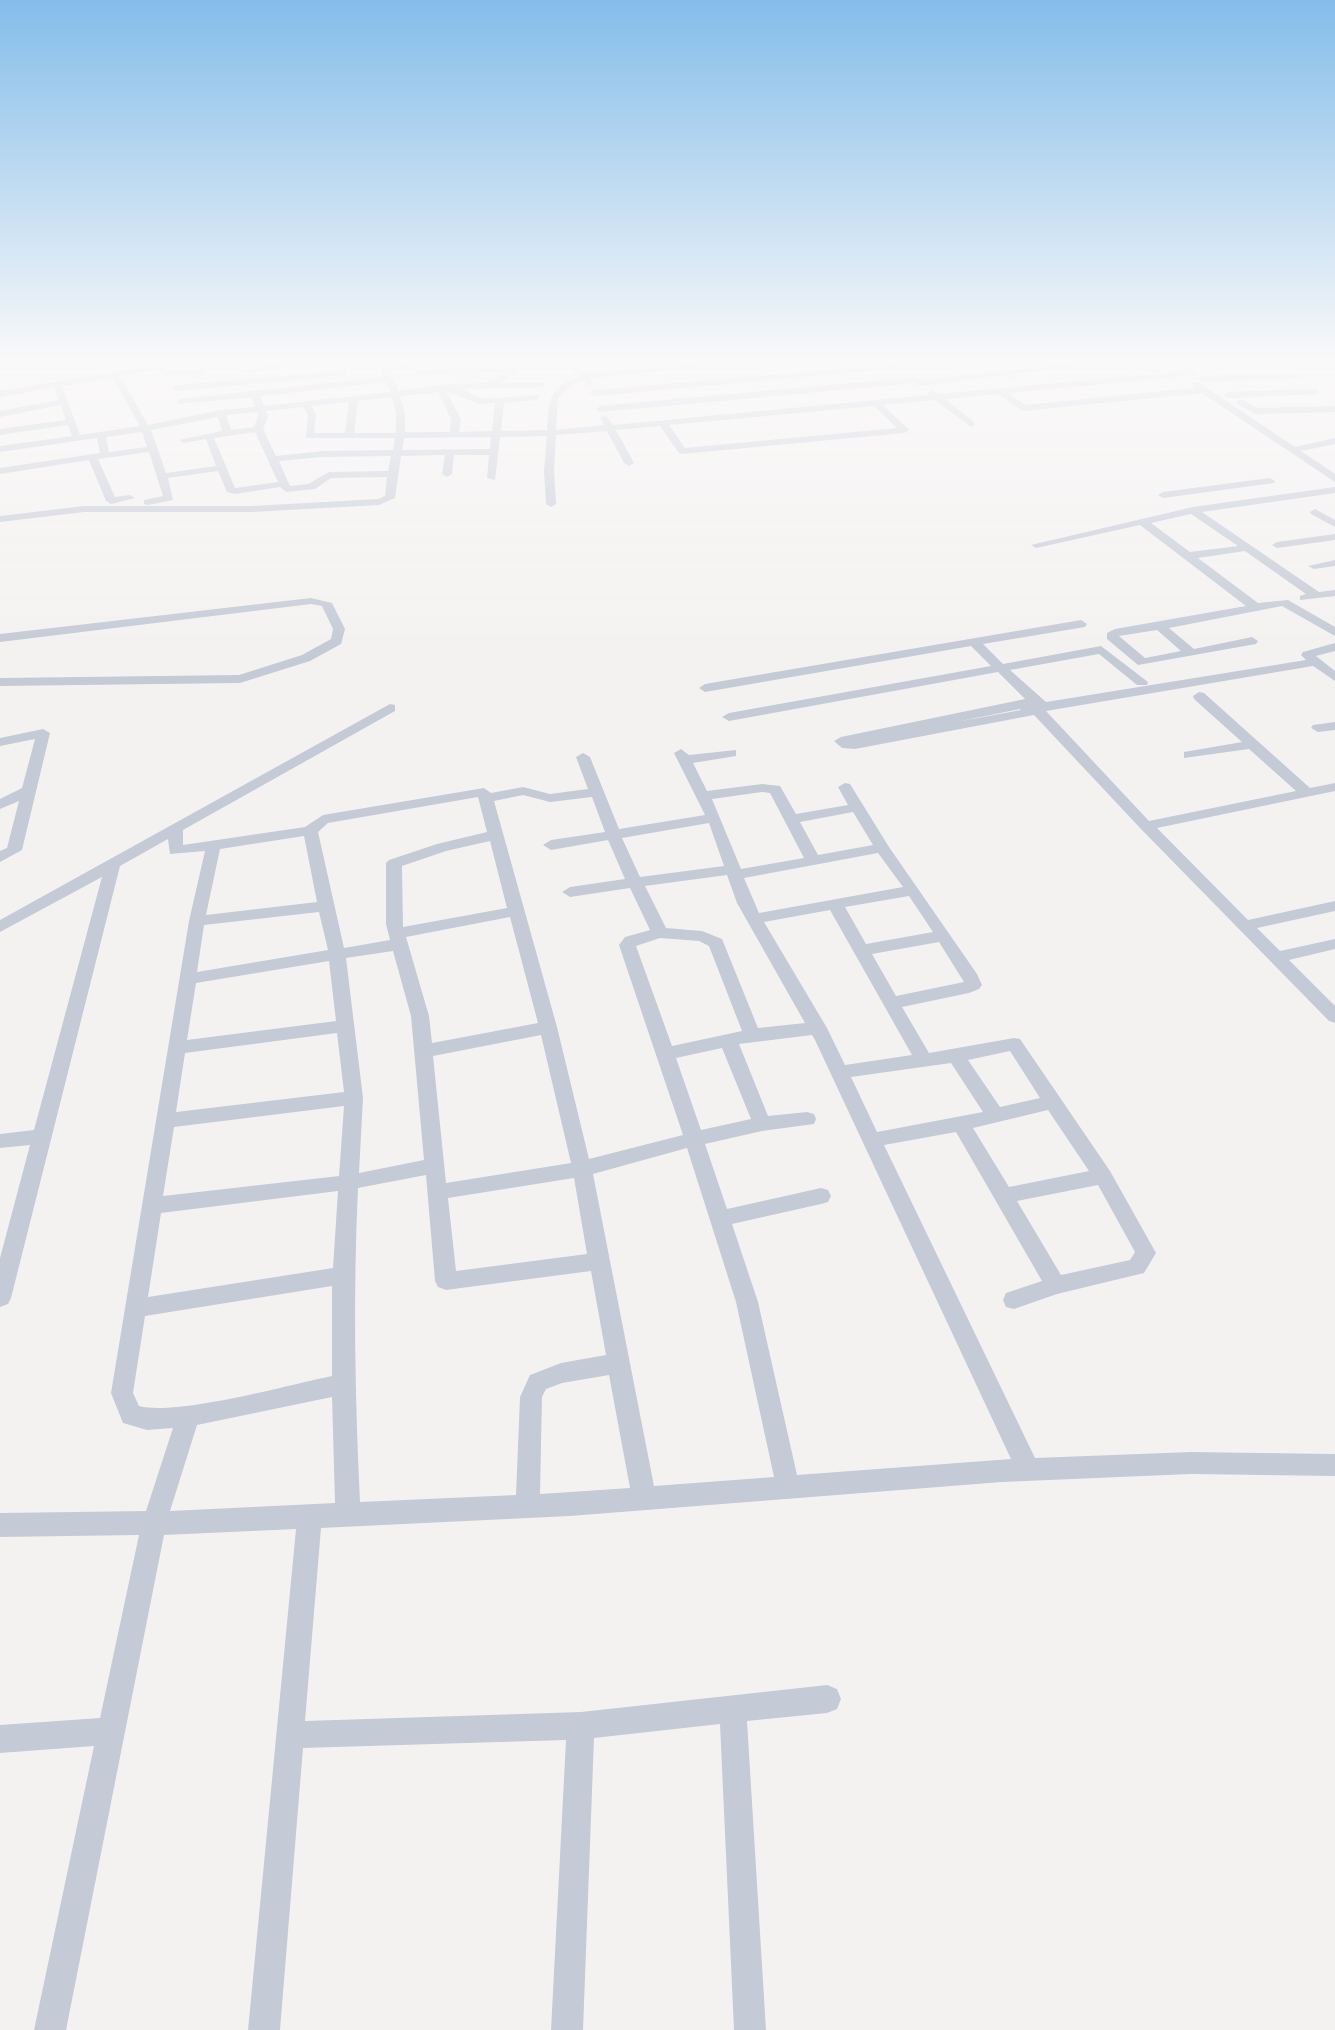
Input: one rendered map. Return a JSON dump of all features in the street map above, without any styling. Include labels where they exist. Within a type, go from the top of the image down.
[{"type":"street","points":[[0,471],[100,456]]},
{"type":"street","points":[[111,501],[124,504],[167,499],[170,495],[156,456]]},
{"type":"street","points":[[216,456],[230,490],[283,484]]},
{"type":"street","points":[[272,456],[283,484],[290,491],[311,487],[329,475],[392,474]]},
{"type":"street","points":[[274,459],[300,456]]},
{"type":"street","points":[[0,519],[83,509],[252,509],[379,502],[390,498],[396,456]]},
{"type":"street","points":[[447,474],[449,456]]},
{"type":"street","points":[[492,478],[494,456]]},
{"type":"street","points":[[550,456],[551,504]]},
{"type":"street","points":[[625,456],[629,463]]},
{"type":"street","points":[[1302,456],[1332,474]]},
{"type":"street","points":[[92,457],[111,501]]},
{"type":"street","points":[[162,476],[220,468]]},
{"type":"street","points":[[1163,495],[1270,481]]},
{"type":"street","points":[[1228,487],[1250,502]]},
{"type":"street","points":[[1036,545],[1193,510],[1335,490]]},
{"type":"street","points":[[111,501],[144,496]]},
{"type":"street","points":[[1193,510],[1315,595]]},
{"type":"street","points":[[1315,512],[1335,524]]},
{"type":"street","points":[[1142,521],[1258,608]]},
{"type":"street","points":[[1277,545],[1335,537]]},
{"type":"street","points":[[1189,556],[1247,548]]},
{"type":"street","points":[[1314,566],[1335,563]]},
{"type":"street","points":[[1252,640],[1142,662],[1111,636],[1115,633],[1335,593]]},
{"type":"street","points":[[0,682],[240,679],[306,658],[337,640],[340,629],[326,603],[311,601],[2,640]]},
{"type":"street","points":[[1284,602],[1335,632]]},
{"type":"street","points":[[729,717],[819,684],[968,642],[1081,624]]},
{"type":"street","points":[[1160,626],[1191,653]]},
{"type":"street","points":[[968,642],[1034,705],[1146,826],[1247,925],[1335,1017]]},
{"type":"street","points":[[1034,705],[1312,659],[1335,647]]},
{"type":"street","points":[[705,688],[819,684],[996,669],[1101,650],[1142,682]]},
{"type":"street","points":[[899,732],[1142,682],[1312,659],[1335,677]]},
{"type":"street","points":[[1199,696],[1307,793]]},
{"type":"street","points":[[0,927],[390,708]]},
{"type":"street","points":[[1318,728],[1335,726]]},
{"type":"street","points":[[0,741],[43,733],[14,849],[0,857]]},
{"type":"street","points":[[1189,755],[1252,744]]},
{"type":"street","points":[[731,753],[683,757],[714,818],[745,902],[818,1028],[1028,1469]]},
{"type":"street","points":[[583,757],[614,836],[660,933]]},
{"type":"street","points":[[845,787],[973,985],[892,1003]]},
{"type":"street","points":[[1146,826],[1335,787]]},
{"type":"street","points":[[702,796],[771,788],[779,793],[814,862]]},
{"type":"street","points":[[0,805],[29,790]]},
{"type":"street","points":[[486,798],[523,791],[550,797],[598,792]]},
{"type":"street","points":[[176,828],[176,851],[213,847],[310,831],[323,819],[484,792],[548,1027],[582,1169],[645,1499]]},
{"type":"street","points":[[792,819],[859,807]]},
{"type":"street","points":[[551,845],[714,818]]},
{"type":"street","points":[[310,831],[337,956],[354,1098],[344,1275],[343,1384],[348,1513]]},
{"type":"street","points":[[496,835],[442,847],[394,863],[394,924],[420,1016],[425,1051],[446,1281],[599,1261]]},
{"type":"street","points":[[213,847],[197,921],[122,1393],[131,1415],[147,1419],[188,1416],[343,1384]]},
{"type":"street","points":[[570,892],[814,862],[882,848]]},
{"type":"street","points":[[0,1298],[4,1266],[42,1137],[113,863]]},
{"type":"street","points":[[755,919],[913,890]]},
{"type":"street","points":[[835,904],[924,1061]]},
{"type":"street","points":[[197,921],[325,906]]},
{"type":"street","points":[[1247,925],[1335,906]]},
{"type":"street","points":[[188,979],[337,956],[516,911]]},
{"type":"street","points":[[752,1035],[716,943],[702,936],[660,933],[631,941],[627,945],[695,1139],[718,1219],[747,1303],[789,1488]]},
{"type":"street","points":[[862,950],[943,936]]},
{"type":"street","points":[[1278,957],[1335,944]]},
{"type":"street","points":[[176,1048],[345,1026]]},
{"type":"street","points":[[425,1051],[548,1027]]},
{"type":"street","points":[[666,1054],[752,1035],[818,1028]]},
{"type":"street","points":[[728,1040],[761,1124]]},
{"type":"street","points":[[839,1072],[956,1056],[1014,1044],[1103,1176],[1146,1252],[1137,1267],[1056,1285],[1014,1300]]},
{"type":"street","points":[[956,1056],[996,1116]]},
{"type":"street","points":[[164,1121],[354,1098]]},
{"type":"street","points":[[872,1140],[961,1124],[1053,1102]]},
{"type":"street","points":[[437,1192],[582,1169],[761,1124],[807,1119]]},
{"type":"street","points":[[961,1124],[1056,1285]]},
{"type":"street","points":[[0,1141],[42,1137]]},
{"type":"street","points":[[150,1206],[351,1182],[435,1166]]},
{"type":"street","points":[[1005,1196],[1103,1176]]},
{"type":"street","points":[[718,1219],[821,1196]]},
{"type":"street","points":[[134,1308],[344,1275]]},
{"type":"street","points":[[528,1506],[533,1389],[538,1382],[552,1375],[618,1363]]},
{"type":"street","points":[[50,2030],[154,1523],[188,1416]]},
{"type":"street","points":[[0,1525],[154,1523],[528,1506],[1028,1469],[1191,1464],[1335,1465]]},
{"type":"street","points":[[264,2030],[310,1515]]},
{"type":"street","points":[[290,1735],[581,1726],[827,1699]]},
{"type":"street","points":[[733,1709],[750,2030]]},
{"type":"street","points":[[567,2030],[581,1726]]},
{"type":"street","points":[[0,1740],[111,1731]]}]
